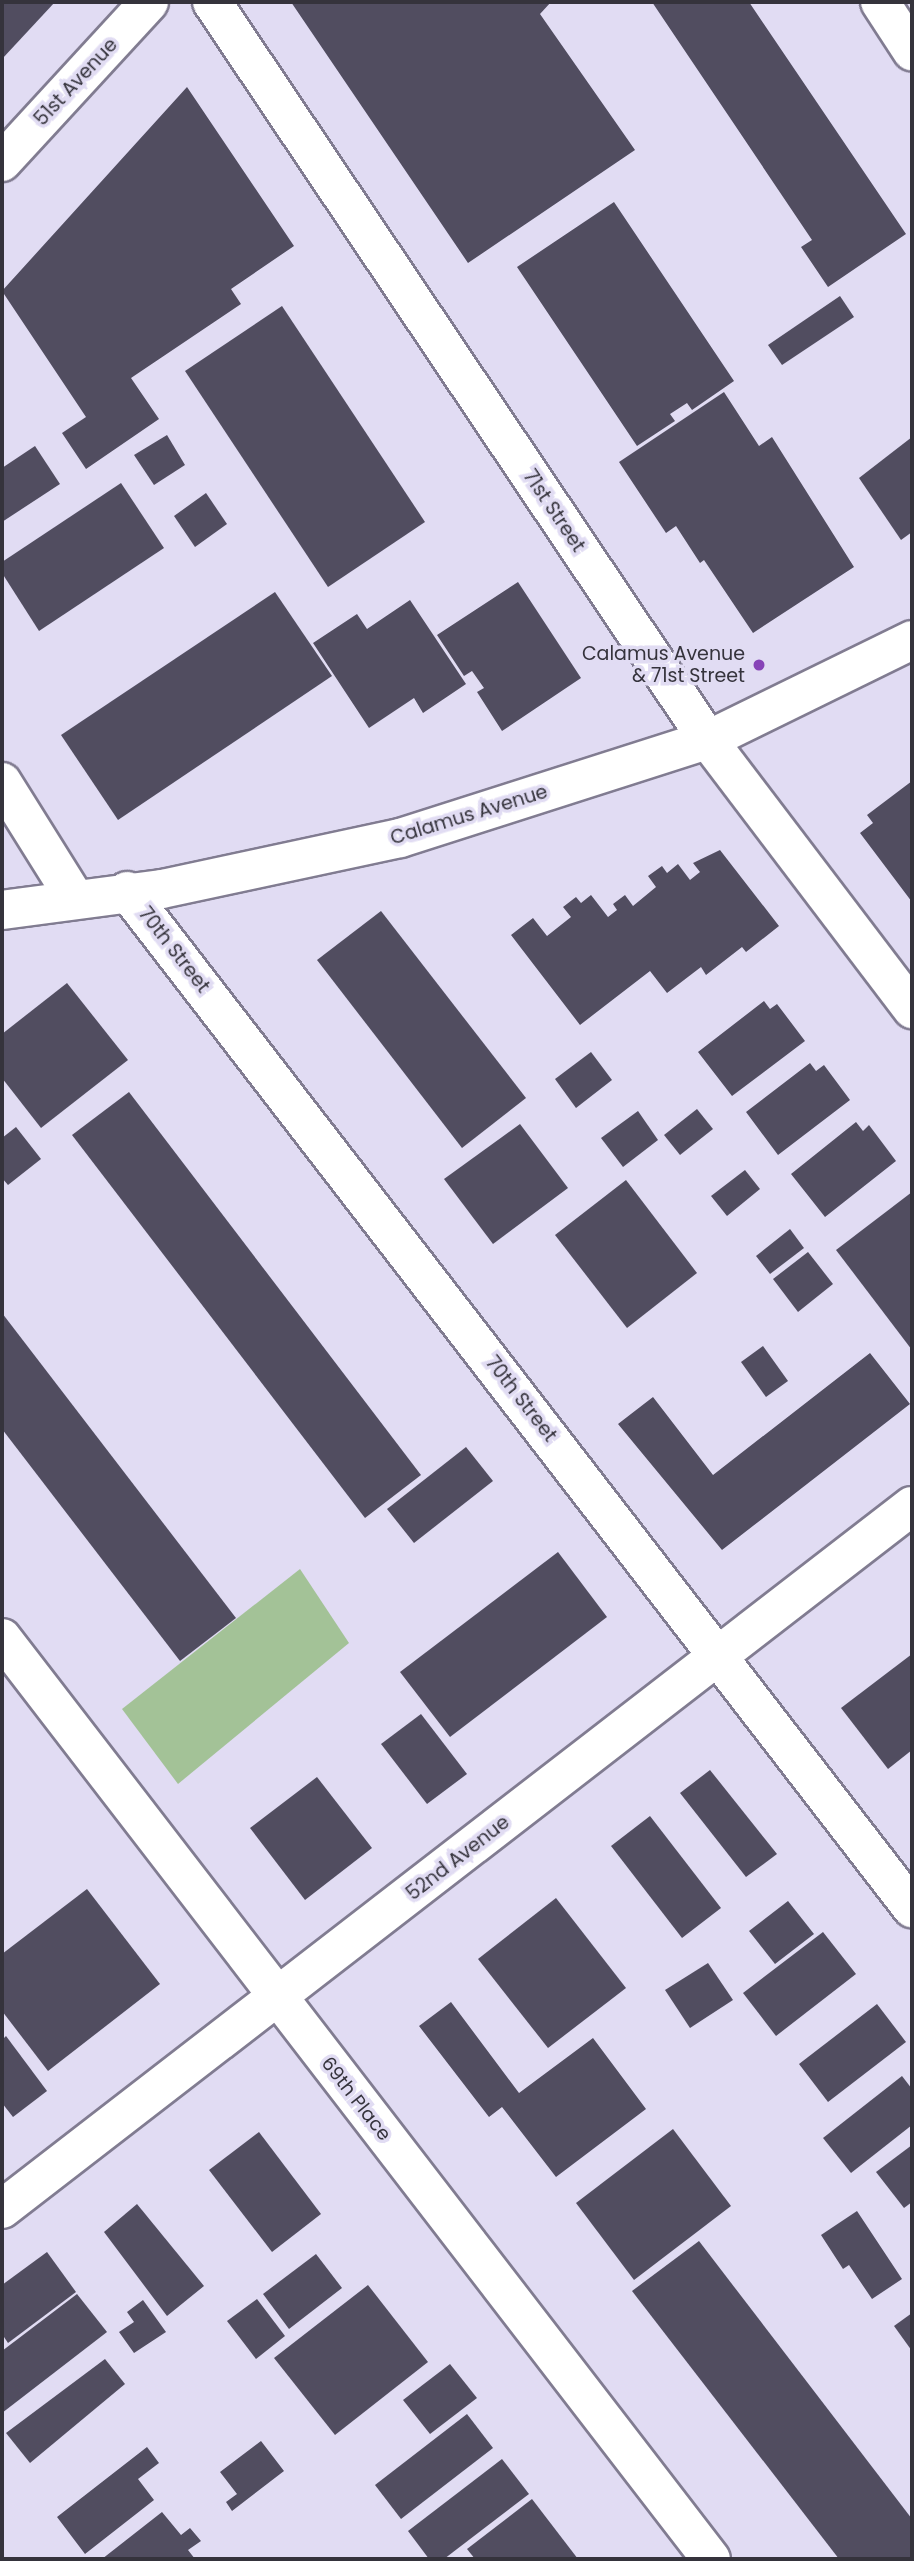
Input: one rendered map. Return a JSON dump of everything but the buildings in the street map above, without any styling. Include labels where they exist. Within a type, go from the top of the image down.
[{"type":"street","name":"51st Avenue","points":[[2,162],[149,2]]},
{"type":"street","name":"71st Street","points":[[212,2],[708,740],[912,1009]]},
{"type":"street","points":[[880,2],[912,51]]},
{"type":"street","name":"Calamus Avenue","points":[[2,910],[127,891],[162,889],[400,838],[708,740],[912,640]]},
{"type":"street","points":[[2,782],[75,898]]},
{"type":"street","name":"70th Street","points":[[127,891],[912,1908]]},
{"type":"street","name":"52nd Avenue","points":[[2,2209],[279,1999],[912,1506]]},
{"type":"street","name":"69th Place","points":[[2,1638],[710,2559]]},
{"type":"green space","points":[[300,1569],[349,1643],[178,1784],[122,1709]]},
{"type":"place","name":"Calamus Avenue & 71st Street","points":[[759,665]]}]
